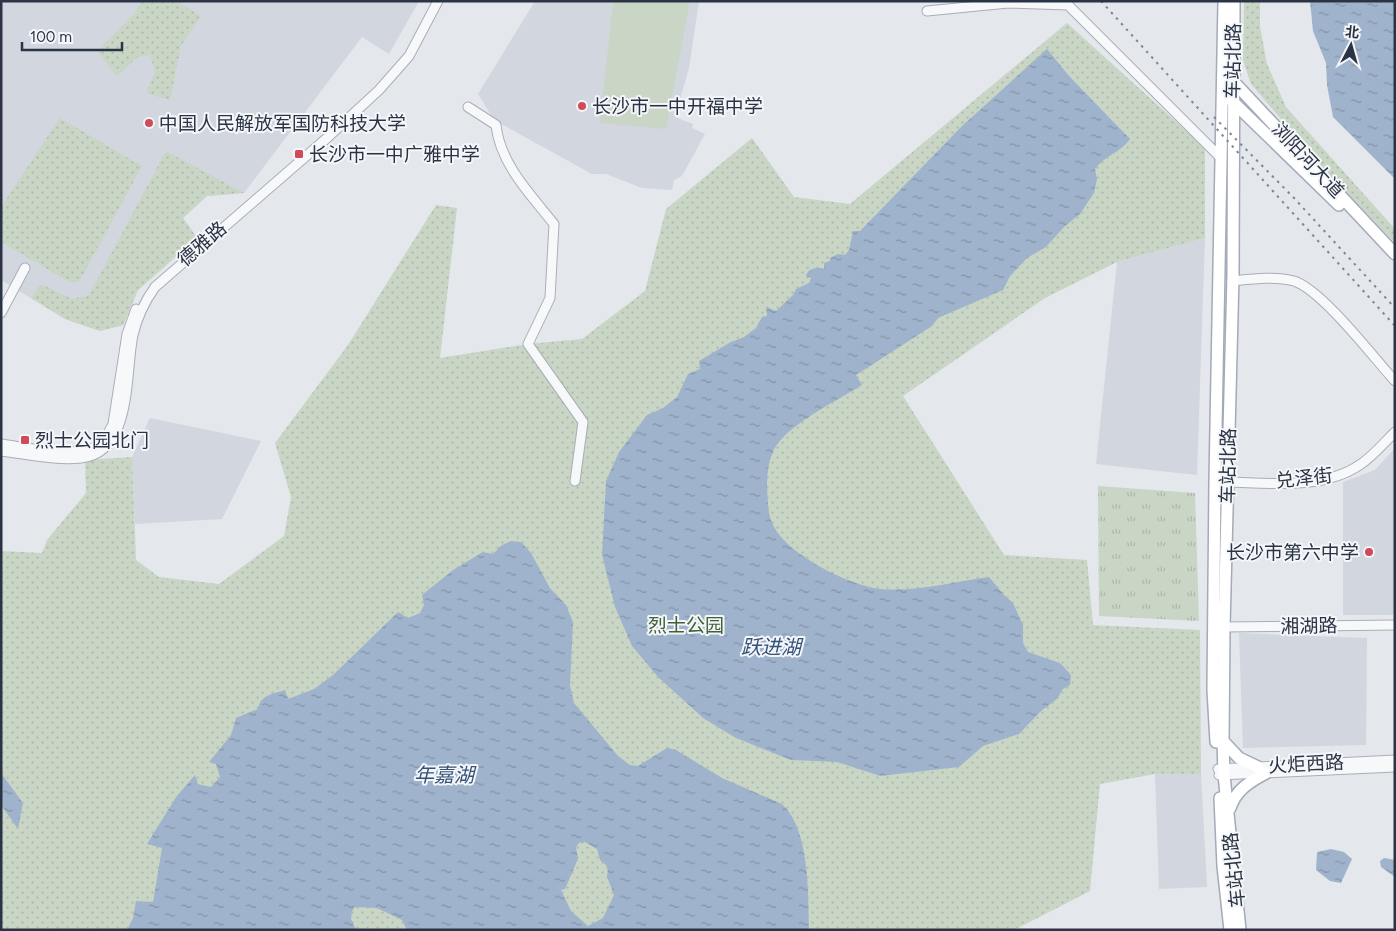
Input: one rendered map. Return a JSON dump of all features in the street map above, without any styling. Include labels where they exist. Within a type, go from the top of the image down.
[{"type":"main road","name":"车站北路","points":[[1224,1],[1213,680],[1221,772],[1223,866],[1230,930]]},
{"type":"main road","name":"车站北路","points":[[1234,1],[1232,281],[1221,772],[1228,812],[1240,930]]},
{"type":"main road","name":"浏阳河大道","points":[[1222,65],[1234,82],[1395,254]]},
{"type":"main road","name":"浏阳河大道","points":[[1222,88],[1232,101],[1329,195],[1395,264]]},
{"type":"main road","points":[[1223,741],[1239,758],[1262,770],[1234,796],[1228,812]]},
{"type":"street","name":"德雅路","points":[[1,444],[82,451],[97,446],[106,437],[113,424],[127,334],[145,290],[260,187],[324,135],[376,87],[406,53],[433,1]]},
{"type":"street","name":"德雅路","points":[[1,451],[82,458],[99,452],[108,446],[119,427],[133,334],[146,300],[155,287],[327,138],[379,90],[409,56],[438,1]]},
{"type":"street","points":[[927,11],[991,3],[1068,5],[1220,157]]},
{"type":"street","points":[[468,107],[496,125],[497,136],[516,178],[554,224],[550,298],[528,344],[583,422],[575,481]]},
{"type":"street","points":[[1,313],[25,268]]},
{"type":"street","points":[[1232,281],[1262,278],[1295,282],[1319,297],[1395,381]]},
{"type":"street","name":"兑泽街","points":[[1228,482],[1300,483],[1337,477],[1361,464],[1395,432]]},
{"type":"street","name":"湘湖路","points":[[1224,627],[1395,625]]},
{"type":"street","name":"火炬西路","points":[[1262,770],[1395,760]]},
{"type":"street","name":"火炬西路","points":[[1221,772],[1395,767]]},
{"type":"shaded area","name":"中国人民解放军国防科技大学","points":[[1,1],[419,1],[389,54],[362,37],[244,193],[207,196],[183,218],[197,238],[138,290],[123,325],[100,331],[65,319],[1,280]]},
{"type":"shaded area","name":"长沙市一中开福中学","points":[[535,1],[699,1],[689,68],[675,117],[693,124],[692,128],[705,134],[682,176],[674,180],[672,190],[642,188],[606,174],[592,174],[494,120],[478,94]]},
{"type":"shaded area","points":[[1205,238],[1197,475],[1096,464],[1117,262]]},
{"type":"shaded area","points":[[150,418],[261,441],[222,519],[135,524],[132,457]]},
{"type":"shaded area","name":"长沙市第六中学","points":[[1395,448],[1395,615],[1343,615],[1343,482],[1375,470]]},
{"type":"shaded area","points":[[1239,633],[1367,638],[1366,745],[1243,748]]},
{"type":"shaded area","points":[[1155,774],[1201,774],[1207,887],[1159,889]]},
{"type":"green space","points":[[142,1],[176,1],[201,16],[181,46],[170,100],[146,93],[155,72],[150,55],[138,57],[117,76],[97,51],[135,13]]},
{"type":"green space","points":[[613,1],[690,1],[666,129],[600,123]]},
{"type":"green space","points":[[1244,1],[1260,1],[1260,27],[1267,64],[1286,107],[1395,229],[1395,243],[1313,157],[1251,84],[1243,60]]},
{"type":"green space","name":"烈士公园","points":[[1067,23],[1205,148],[1205,238],[1117,262],[1045,298],[903,396],[1004,555],[1087,560],[1093,625],[1200,630],[1201,774],[1155,774],[1100,784],[1090,891],[1014,930],[1,930],[1,551],[42,553],[47,540],[86,493],[85,460],[132,457],[136,560],[159,577],[219,584],[284,536],[291,497],[275,443],[348,345],[436,205],[457,208],[440,358],[528,344],[582,339],[645,291],[666,209],[752,138],[794,197],[850,204]]},
{"type":"green space","points":[[60,118],[142,166],[79,282],[70,282],[1,242],[1,207]]},
{"type":"green space","points":[[166,151],[244,193],[207,196],[183,218],[197,238],[138,290],[123,325],[100,331],[65,319],[31,298],[41,284],[72,299],[89,295]]},
{"type":"green space","points":[[1098,486],[1195,493],[1199,621],[1099,616]]},
{"type":"water","points":[[1310,1],[1395,1],[1395,179],[1333,117],[1327,85],[1326,63],[1313,31]]},
{"type":"water","name":"跃进湖","points":[[1047,49],[1070,77],[1130,139],[1122,148],[1104,160],[1095,169],[1097,179],[1094,193],[1080,214],[1065,226],[1046,247],[1027,258],[1010,276],[1003,290],[938,318],[932,326],[856,375],[862,385],[803,421],[783,437],[776,446],[770,460],[767,486],[770,517],[782,538],[806,558],[852,582],[880,589],[894,590],[921,588],[989,577],[1013,603],[1023,625],[1023,643],[1028,652],[1060,663],[1071,675],[1070,685],[1063,689],[1057,699],[1041,711],[1019,734],[983,746],[959,767],[880,776],[837,762],[791,760],[736,738],[703,718],[658,677],[632,646],[615,607],[602,555],[606,481],[619,452],[647,415],[663,408],[677,397],[688,374],[700,369],[699,361],[729,343],[744,337],[756,328],[762,317],[767,316],[766,307],[776,311],[793,295],[796,289],[809,283],[811,278],[806,276],[811,270],[816,268],[824,269],[824,263],[830,261],[830,258],[838,254],[845,255],[849,250],[853,231],[860,231],[961,127]]},
{"type":"water","name":"年嘉湖","points":[[511,541],[521,542],[531,553],[550,588],[566,605],[573,622],[570,686],[574,703],[618,756],[630,765],[638,766],[667,748],[676,750],[722,778],[782,804],[791,815],[798,829],[806,863],[809,930],[407,930],[402,920],[377,908],[355,907],[352,911],[351,919],[356,930],[127,930],[133,918],[136,901],[153,902],[162,848],[147,844],[176,797],[195,775],[198,784],[211,787],[220,777],[216,764],[209,762],[231,735],[236,718],[258,709],[261,701],[272,694],[285,690],[288,699],[314,689],[333,675],[398,612],[408,618],[420,613],[424,605],[422,595],[453,570],[483,552],[493,554],[502,545]],"holes":[[[585,842],[597,849],[600,860],[607,867],[607,877],[614,895],[603,918],[588,926],[571,911],[561,890],[565,889],[578,859],[576,847],[579,843]]]},
{"type":"water","points":[[1,773],[23,803],[18,829],[1,805]]},
{"type":"water","points":[[1331,849],[1344,852],[1352,859],[1341,883],[1330,881],[1316,870],[1317,852]]},
{"type":"water","points":[[1384,858],[1395,860],[1395,877],[1381,867],[1380,861]]},
{"type":"railway","points":[[1101,1],[1395,326]]},
{"type":"railway","points":[[1214,117],[1294,198],[1395,308]]},
{"type":"place","name":"长沙市一中开福中学","points":[[582,106]]},
{"type":"place","name":"中国人民解放军国防科技大学","points":[[149,123]]},
{"type":"place","name":"长沙市一中广雅中学","points":[[299,154]]},
{"type":"place","name":"烈士公园北门","points":[[25,440]]},
{"type":"place","name":"长沙市第六中学","points":[[1369,552]]}]
